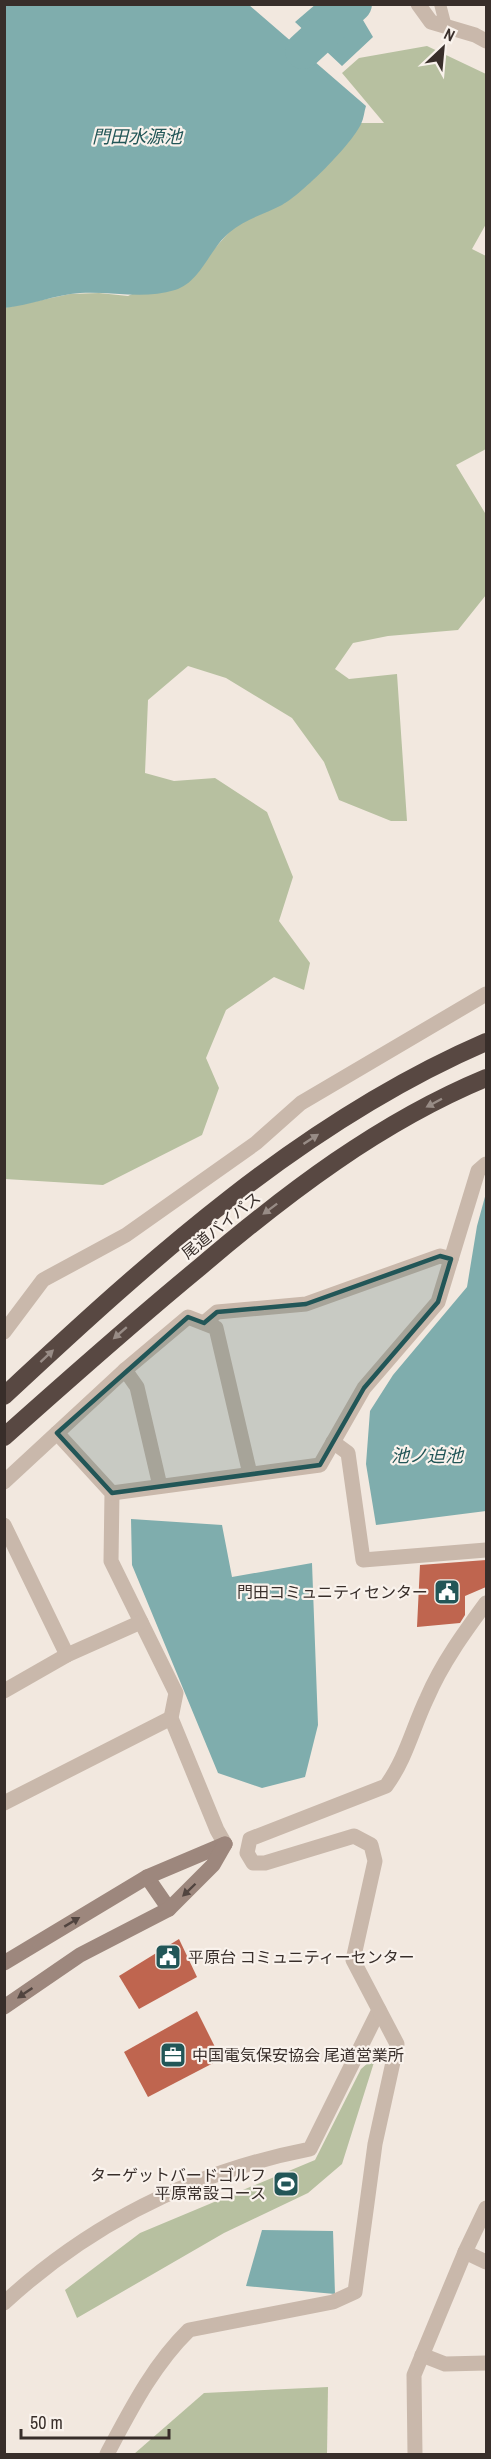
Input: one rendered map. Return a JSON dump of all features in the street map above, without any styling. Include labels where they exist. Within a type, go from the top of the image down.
[{"type":"highway","name":"尾道バイパス","points":[[4,1396],[102,1305],[233,1195],[304,1143],[379,1096],[452,1057],[486,1042]]},
{"type":"highway","name":"尾道バイパス","points":[[4,1437],[124,1330],[254,1221],[315,1176],[395,1124],[486,1078]]},
{"type":"street","points":[[418,4],[432,22],[475,35],[486,41]]},
{"type":"street","points":[[4,1332],[43,1280],[126,1235],[256,1143],[301,1103],[486,994]]},
{"type":"street","points":[[112,1493],[320,1465],[364,1388],[438,1302],[478,1171],[486,1164]]},
{"type":"street","points":[[204,1323],[217,1312],[306,1304],[440,1256],[451,1259]]},
{"type":"street","points":[[4,1482],[125,1370],[188,1317],[216,1328],[250,1474]]},
{"type":"street","points":[[125,1370],[137,1387],[160,1486]]},
{"type":"street","points":[[57,1433],[112,1493],[111,1561],[176,1693],[171,1718],[217,1830],[225,1844]]},
{"type":"street","points":[[333,1442],[348,1453],[363,1560],[486,1550]]},
{"type":"street","points":[[4,1525],[67,1655]]},
{"type":"street","points":[[107,2454],[135,2402],[174,2345],[189,2330],[333,2302],[355,2292],[375,2144],[397,2044],[353,1960],[375,1861],[371,1845],[354,1836],[265,1863],[253,1863],[247,1853],[250,1839],[386,1786],[394,1775],[418,1722],[426,1698],[459,1638],[486,1604]]},
{"type":"street","points":[[4,1691],[67,1655],[141,1622]]},
{"type":"street","points":[[4,1803],[171,1718]]},
{"type":"street","points":[[4,1963],[147,1876],[225,1844]]},
{"type":"street","points":[[4,2007],[80,1955],[169,1909],[213,1864],[225,1844]]},
{"type":"street","points":[[147,1876],[169,1909]]},
{"type":"street","points":[[4,2303],[81,2243],[144,2204],[194,2181],[264,2158],[310,2149],[379,2010]]},
{"type":"street","points":[[415,2454],[414,2375],[465,2252],[486,2208]]},
{"type":"street","points":[[465,2252],[486,2262]]},
{"type":"street","points":[[422,2355],[445,2364],[486,2363]]},
{"type":"lane","points":[[440,4],[446,27]]},
{"type":"highlighted area","points":[[440,1256],[451,1259],[438,1302],[364,1388],[320,1465],[112,1493],[57,1433],[188,1317],[204,1323],[217,1312],[306,1304]]},
{"type":"green space","points":[[427,46],[486,74],[486,224],[472,249],[486,256],[486,449],[456,465],[485,513],[486,595],[458,630],[388,636],[353,643],[335,669],[349,679],[397,674],[407,821],[391,821],[339,800],[324,762],[292,718],[226,678],[188,666],[148,700],[145,773],[174,781],[215,778],[267,812],[293,877],[279,921],[310,963],[304,990],[274,977],[226,1010],[206,1058],[219,1088],[202,1135],[103,1185],[5,1179],[4,308],[70,294],[99,293],[128,296],[207,257],[231,230],[354,134],[361,123],[384,123],[342,73],[359,58]]},
{"type":"green space","name":"ターゲットバードゴルフ 平原常設コース","points":[[376,2056],[342,2164],[308,2193],[224,2233],[77,2318],[65,2290],[140,2233],[315,2160],[361,2069]]},
{"type":"green space","points":[[328,2387],[327,2454],[134,2454],[204,2393]]},
{"type":"water","points":[[316,4],[372,5],[360,15],[373,37],[342,66],[295,22]]},
{"type":"water","name":"門田水源池","points":[[4,5],[249,5],[366,106],[363,119],[348,144],[313,180],[282,205],[236,227],[216,247],[192,280],[184,286],[163,293],[151,294],[71,294],[5,308]]},
{"type":"water","name":"池ノ迫池","points":[[486,1193],[486,1511],[376,1525],[366,1464],[370,1411],[393,1375],[467,1287],[477,1226]]},
{"type":"water","points":[[131,1519],[222,1525],[232,1577],[312,1563],[318,1725],[305,1777],[262,1788],[218,1773],[132,1565]]},
{"type":"water","points":[[262,2230],[333,2231],[335,2294],[246,2286]]},
{"type":"building","name":"門田コミュニティセンター","points":[[486,1560],[486,1587],[465,1596],[465,1615],[460,1623],[417,1627],[420,1565]]},
{"type":"building","name":"平原台 コミュニティーセンター","points":[[179,1939],[197,1977],[139,2009],[119,1976]]},
{"type":"building","name":"中国電気保安協会 尾道営業所","points":[[197,2011],[221,2059],[148,2097],[124,2052]]},
{"type":"waterway","points":[[303,51],[354,4]]},
{"type":"place","name":"門田コミュニティセンター","points":[[447,1592]]},
{"type":"place","name":"平原台 コミュニティーセンター","points":[[168,1957]]},
{"type":"place","name":"中国電気保安協会 尾道営業所","points":[[173,2055]]},
{"type":"place","name":"ターゲットバードゴルフ 平原常設コース","points":[[286,2184]]}]
